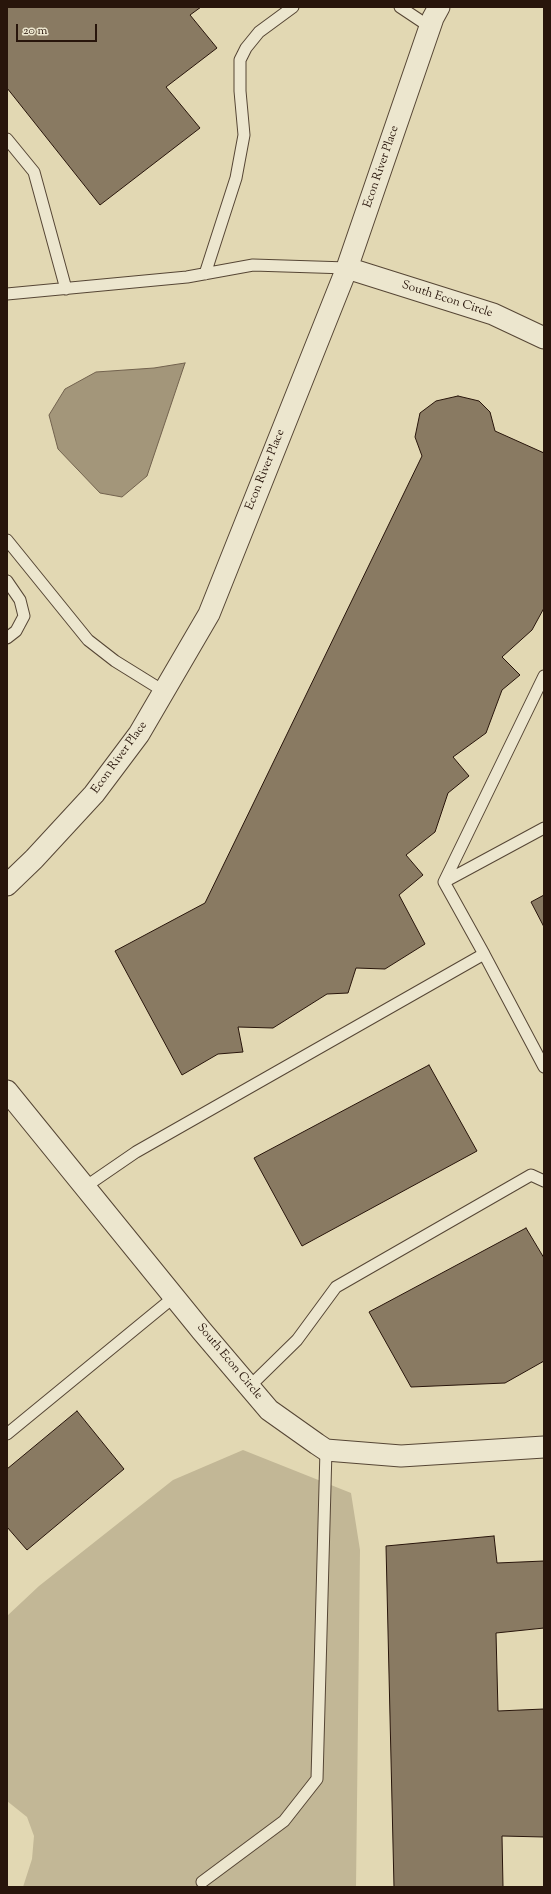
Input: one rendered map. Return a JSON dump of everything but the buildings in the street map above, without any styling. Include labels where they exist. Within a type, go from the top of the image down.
[{"type":"street","name":"Econ River Place","points":[[7,885],[34,859],[94,794],[140,734],[209,614],[347,268],[430,27],[439,7]]},
{"type":"street","name":"South Econ Circle","points":[[347,268],[493,314],[544,338]]},
{"type":"street","name":"South Econ Circle","points":[[7,1091],[174,1297],[269,1410],[326,1450]]},
{"type":"street","points":[[326,1450],[401,1456],[544,1447]]},
{"type":"lane","points":[[205,274],[236,178],[244,135],[240,60],[246,48],[259,32],[293,7]]},
{"type":"lane","points":[[400,7],[430,27]]},
{"type":"lane","points":[[7,139],[34,172],[66,289]]},
{"type":"lane","points":[[7,294],[187,277],[253,265],[347,268]]},
{"type":"lane","points":[[7,540],[88,640],[115,660],[165,692]]},
{"type":"lane","points":[[7,580],[20,600],[24,616],[16,631],[7,638]]},
{"type":"lane","points":[[444,882],[544,676]]},
{"type":"lane","points":[[444,882],[544,828]]},
{"type":"lane","points":[[444,882],[544,1068]]},
{"type":"lane","points":[[85,1187],[136,1152],[484,954]]},
{"type":"lane","points":[[249,1387],[297,1340],[336,1287],[531,1174],[544,1181]]},
{"type":"lane","points":[[7,1434],[174,1297]]},
{"type":"lane","points":[[202,1882],[284,1820],[316,1779],[326,1450]]},
{"type":"shaded area","points":[[185,363],[147,476],[122,497],[100,493],[58,449],[49,415],[65,389],[96,372],[154,368]]},
{"type":"shaded area","points":[[243,1450],[351,1493],[360,1550],[356,1887],[23,1887],[32,1859],[34,1836],[27,1817],[7,1801],[7,1616],[39,1586],[173,1480]]}]
